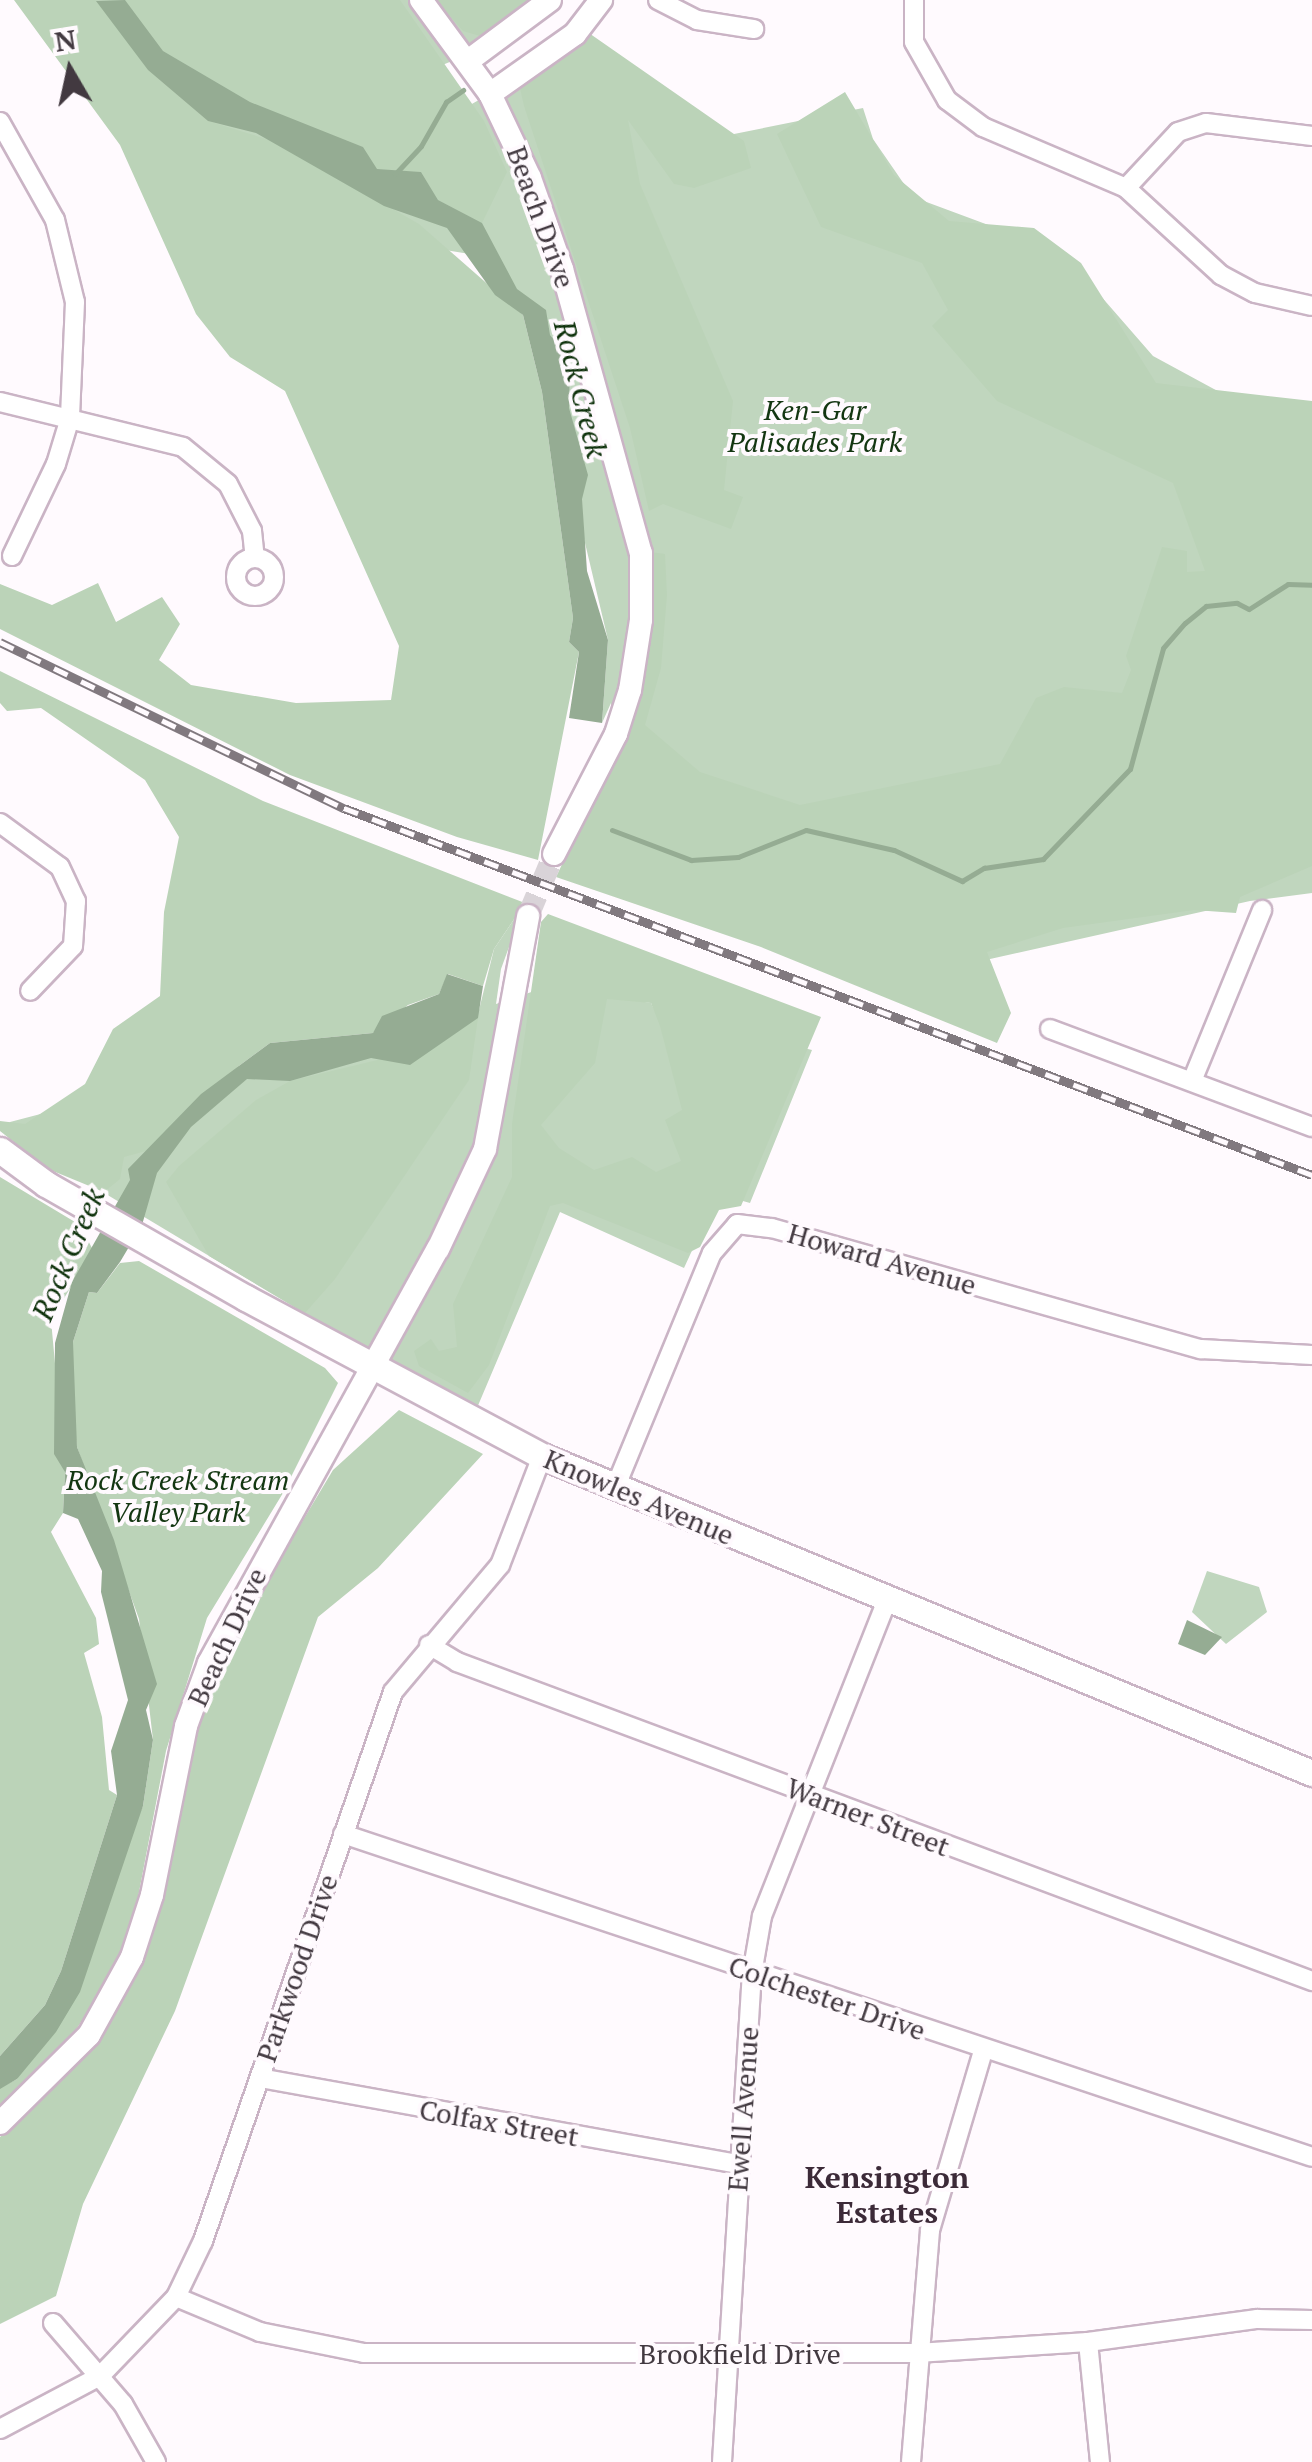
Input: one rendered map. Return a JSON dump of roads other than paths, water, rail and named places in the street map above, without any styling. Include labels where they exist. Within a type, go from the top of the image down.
[{"type":"main road","name":"Knowles Avenue","points":[[0,1150],[95,1212],[542,1456],[1312,1774]]},
{"type":"street","name":"Beach Drive","points":[[420,0],[490,94],[562,268],[641,554],[641,620],[630,690],[616,734],[554,854]]},
{"type":"street","points":[[468,61],[550,0]]},
{"type":"street","points":[[490,94],[575,34],[600,0]]},
{"type":"street","points":[[658,0],[697,20],[754,29]]},
{"type":"street","points":[[914,0],[914,42],[947,100],[982,127],[1126,188],[1221,275],[1255,294],[1312,306]]},
{"type":"street","points":[[0,122],[36,176],[69,265],[76,353],[70,418],[56,464],[12,556]]},
{"type":"street","points":[[1126,188],[1178,132],[1206,123],[1312,136]]},
{"type":"street","points":[[0,402],[157,438],[206,463],[242,506],[255,558]]},
{"type":"street","points":[[0,823],[60,867],[76,901],[73,946],[30,991]]},
{"type":"street","points":[[1192,1081],[1262,910]]},
{"type":"street","name":"Beach Drive","points":[[0,2123],[60,2070],[114,1994],[152,1894],[186,1726],[209,1664],[485,1149],[528,916]]},
{"type":"street","points":[[1050,1030],[1312,1127]]},
{"type":"street","name":"Howard Avenue","points":[[615,1488],[712,1253],[737,1224],[772,1228],[1202,1349],[1312,1355]]},
{"type":"street","name":"Parkwood Drive","points":[[0,2429],[100,2376],[176,2297],[260,2078],[393,1692],[428,1645],[500,1564],[542,1456]]},
{"type":"street","name":"Ewell Avenue","points":[[722,2462],[752,1974],[762,1916],[887,1600]]},
{"type":"street","name":"Warner Street","points":[[428,1645],[456,1662],[1312,1981]]},
{"type":"street","name":"Colchester Drive","points":[[343,1834],[752,1974],[1312,2157]]},
{"type":"street","points":[[911,2462],[930,2230],[984,2051]]},
{"type":"street","name":"Colfax Street","points":[[260,2078],[739,2164]]},
{"type":"street","name":"Brookfield Drive","points":[[176,2297],[260,2332],[364,2353],[917,2353],[1088,2342],[1257,2319],[1312,2320]]},
{"type":"street","points":[[53,2323],[100,2376],[156,2462]]},
{"type":"street","points":[[1088,2342],[1100,2462]]},
{"type":"waterway","points":[[395,174],[421,146],[446,102],[463,90]]},
{"type":"waterway","points":[[612,830],[691,860],[738,857],[806,830],[894,850],[962,881],[984,868],[1043,859],[1130,769],[1163,648],[1185,623],[1206,606],[1237,603],[1249,609],[1288,584],[1312,585]]},
{"type":"tunnel","points":[[528,916],[554,854]]},
{"type":"railway","points":[[0,642],[344,808],[1312,1175]]},
{"type":"district","name":"Kensington Estates","points":[[887,2194]]},
{"type":"water label","name":"Rock Creek","points":[[581,389]]},
{"type":"water label","name":"Rock Creek","points":[[68,1254]]},
{"type":"park label","name":"Ken-Gar Palisades Park","points":[[815,426]]},
{"type":"park label","name":"Rock Creek Stream Valley Park","points":[[178,1496]]}]
